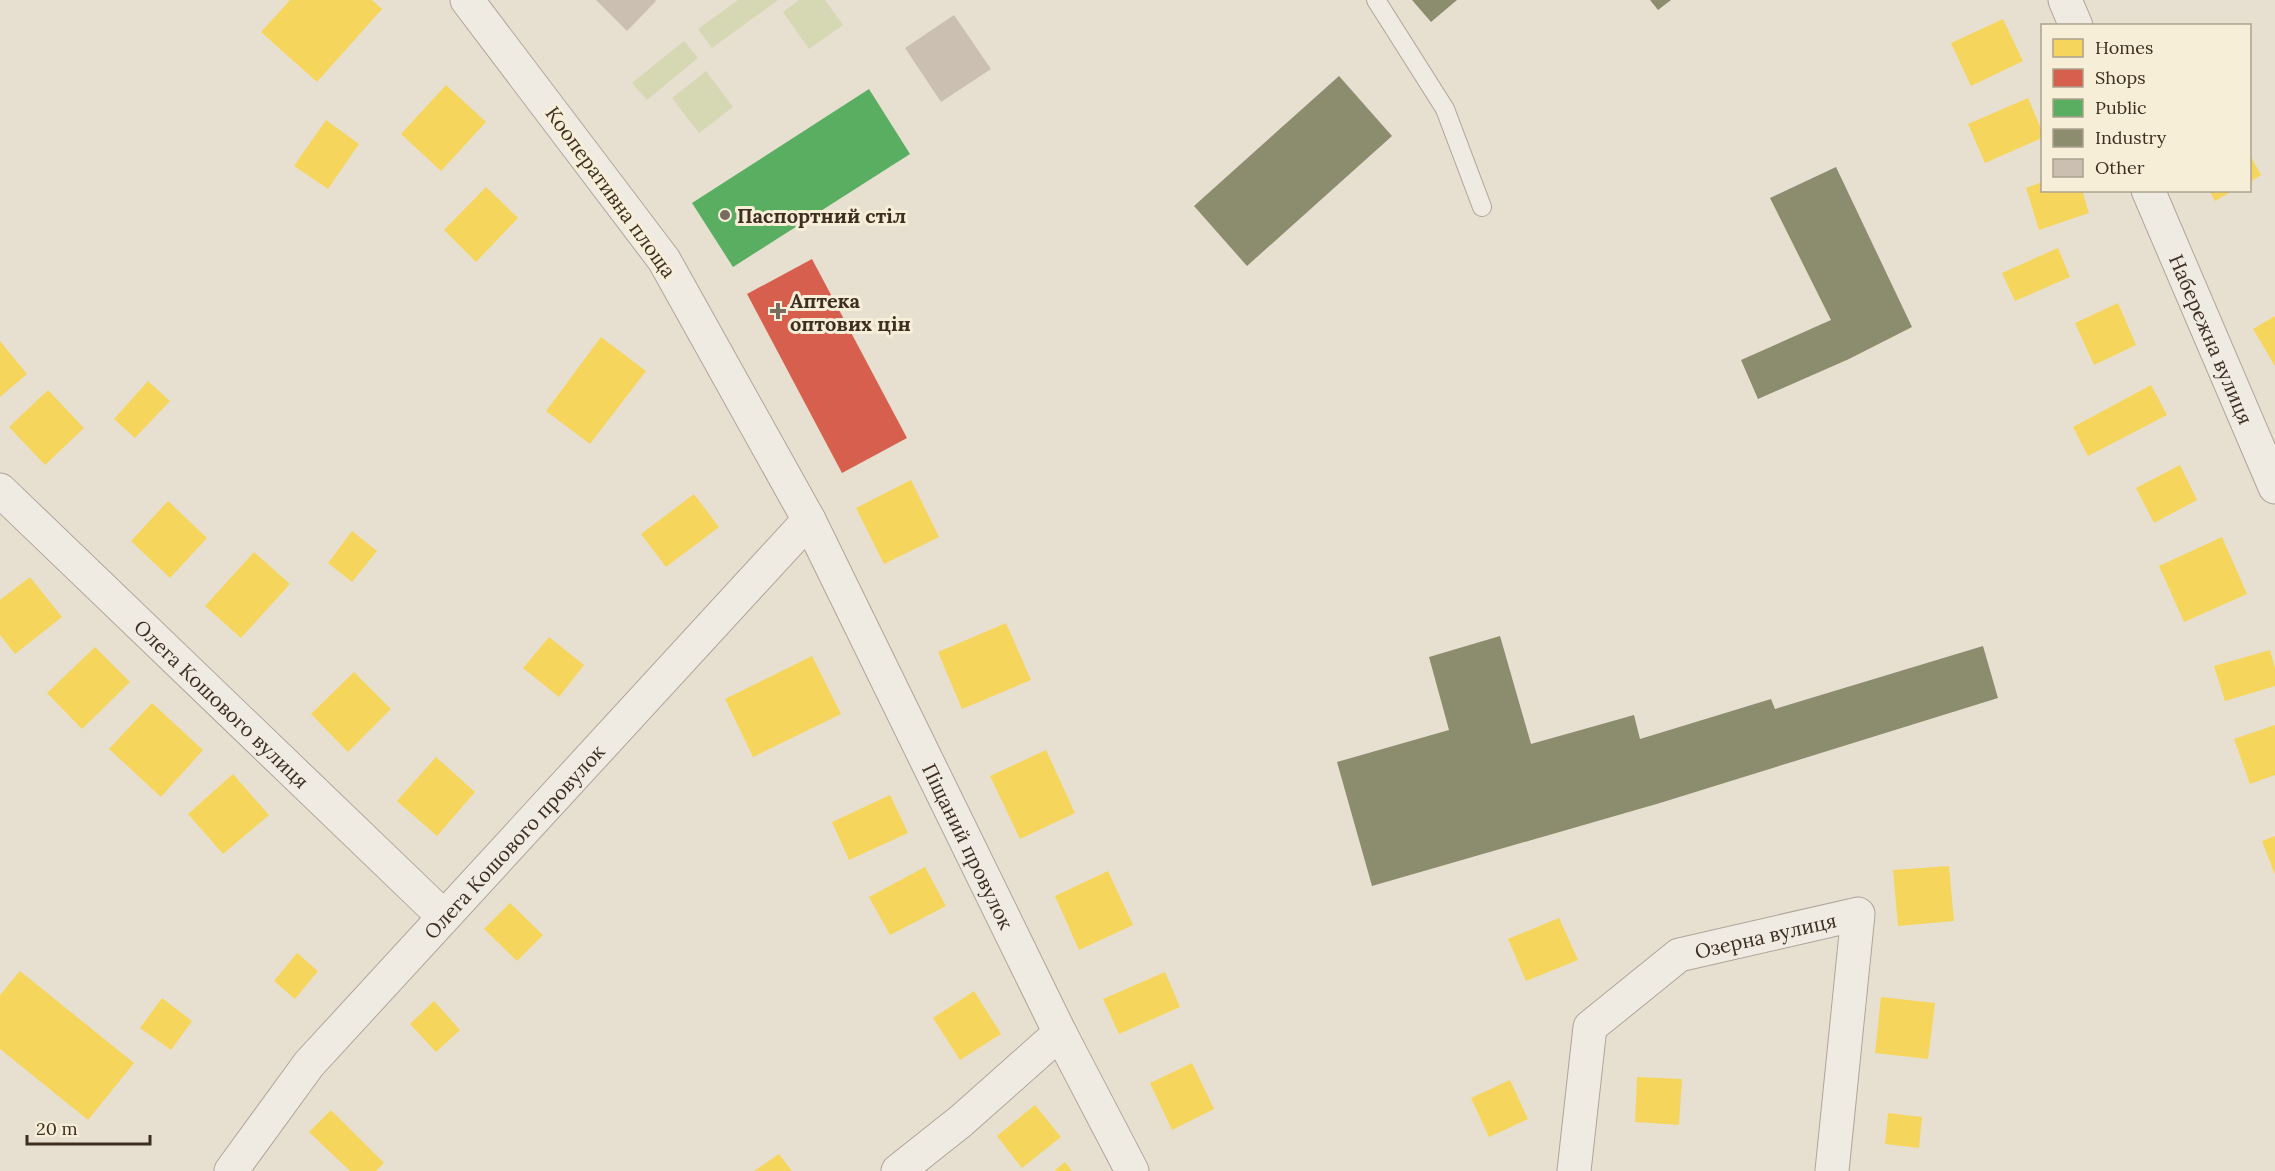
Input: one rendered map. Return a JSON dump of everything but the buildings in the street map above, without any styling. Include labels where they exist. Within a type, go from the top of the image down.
[{"type":"street","name":"Кооперативна площа","points":[[467,0],[664,260],[809,520]]},
{"type":"street","points":[[2066,0],[2075,24]]},
{"type":"street","name":"Набережна вулиця","points":[[2149,192],[2275,487]]},
{"type":"street","name":"Олега Кошового вулиця","points":[[0,490],[443,916]]},
{"type":"street","name":"Олега Кошового провулок","points":[[231,1171],[309,1064],[809,520]]},
{"type":"street","name":"Піщаний провулок","points":[[809,520],[1060,1033],[1132,1171]]},
{"type":"street","name":"Озерна вулиця","points":[[1574,1171],[1590,1027],[1678,955],[1858,914],[1833,1171]]},
{"type":"street","points":[[898,1171],[961,1121],[1060,1033]]},
{"type":"lane","points":[[1376,0],[1445,109],[1482,207]]},
{"type":"green space","points":[[738,0],[778,0],[712,48],[698,29]]},
{"type":"green space","points":[[799,0],[825,0],[843,25],[809,49],[783,12]]},
{"type":"green space","points":[[684,41],[698,58],[647,100],[632,83]]},
{"type":"green space","points":[[706,71],[733,107],[699,133],[672,98]]},
{"type":"place","name":"Паспортний стіл","points":[[725,215]]},
{"type":"place","name":"Аптека оптових цін","points":[[778,311]]}]
